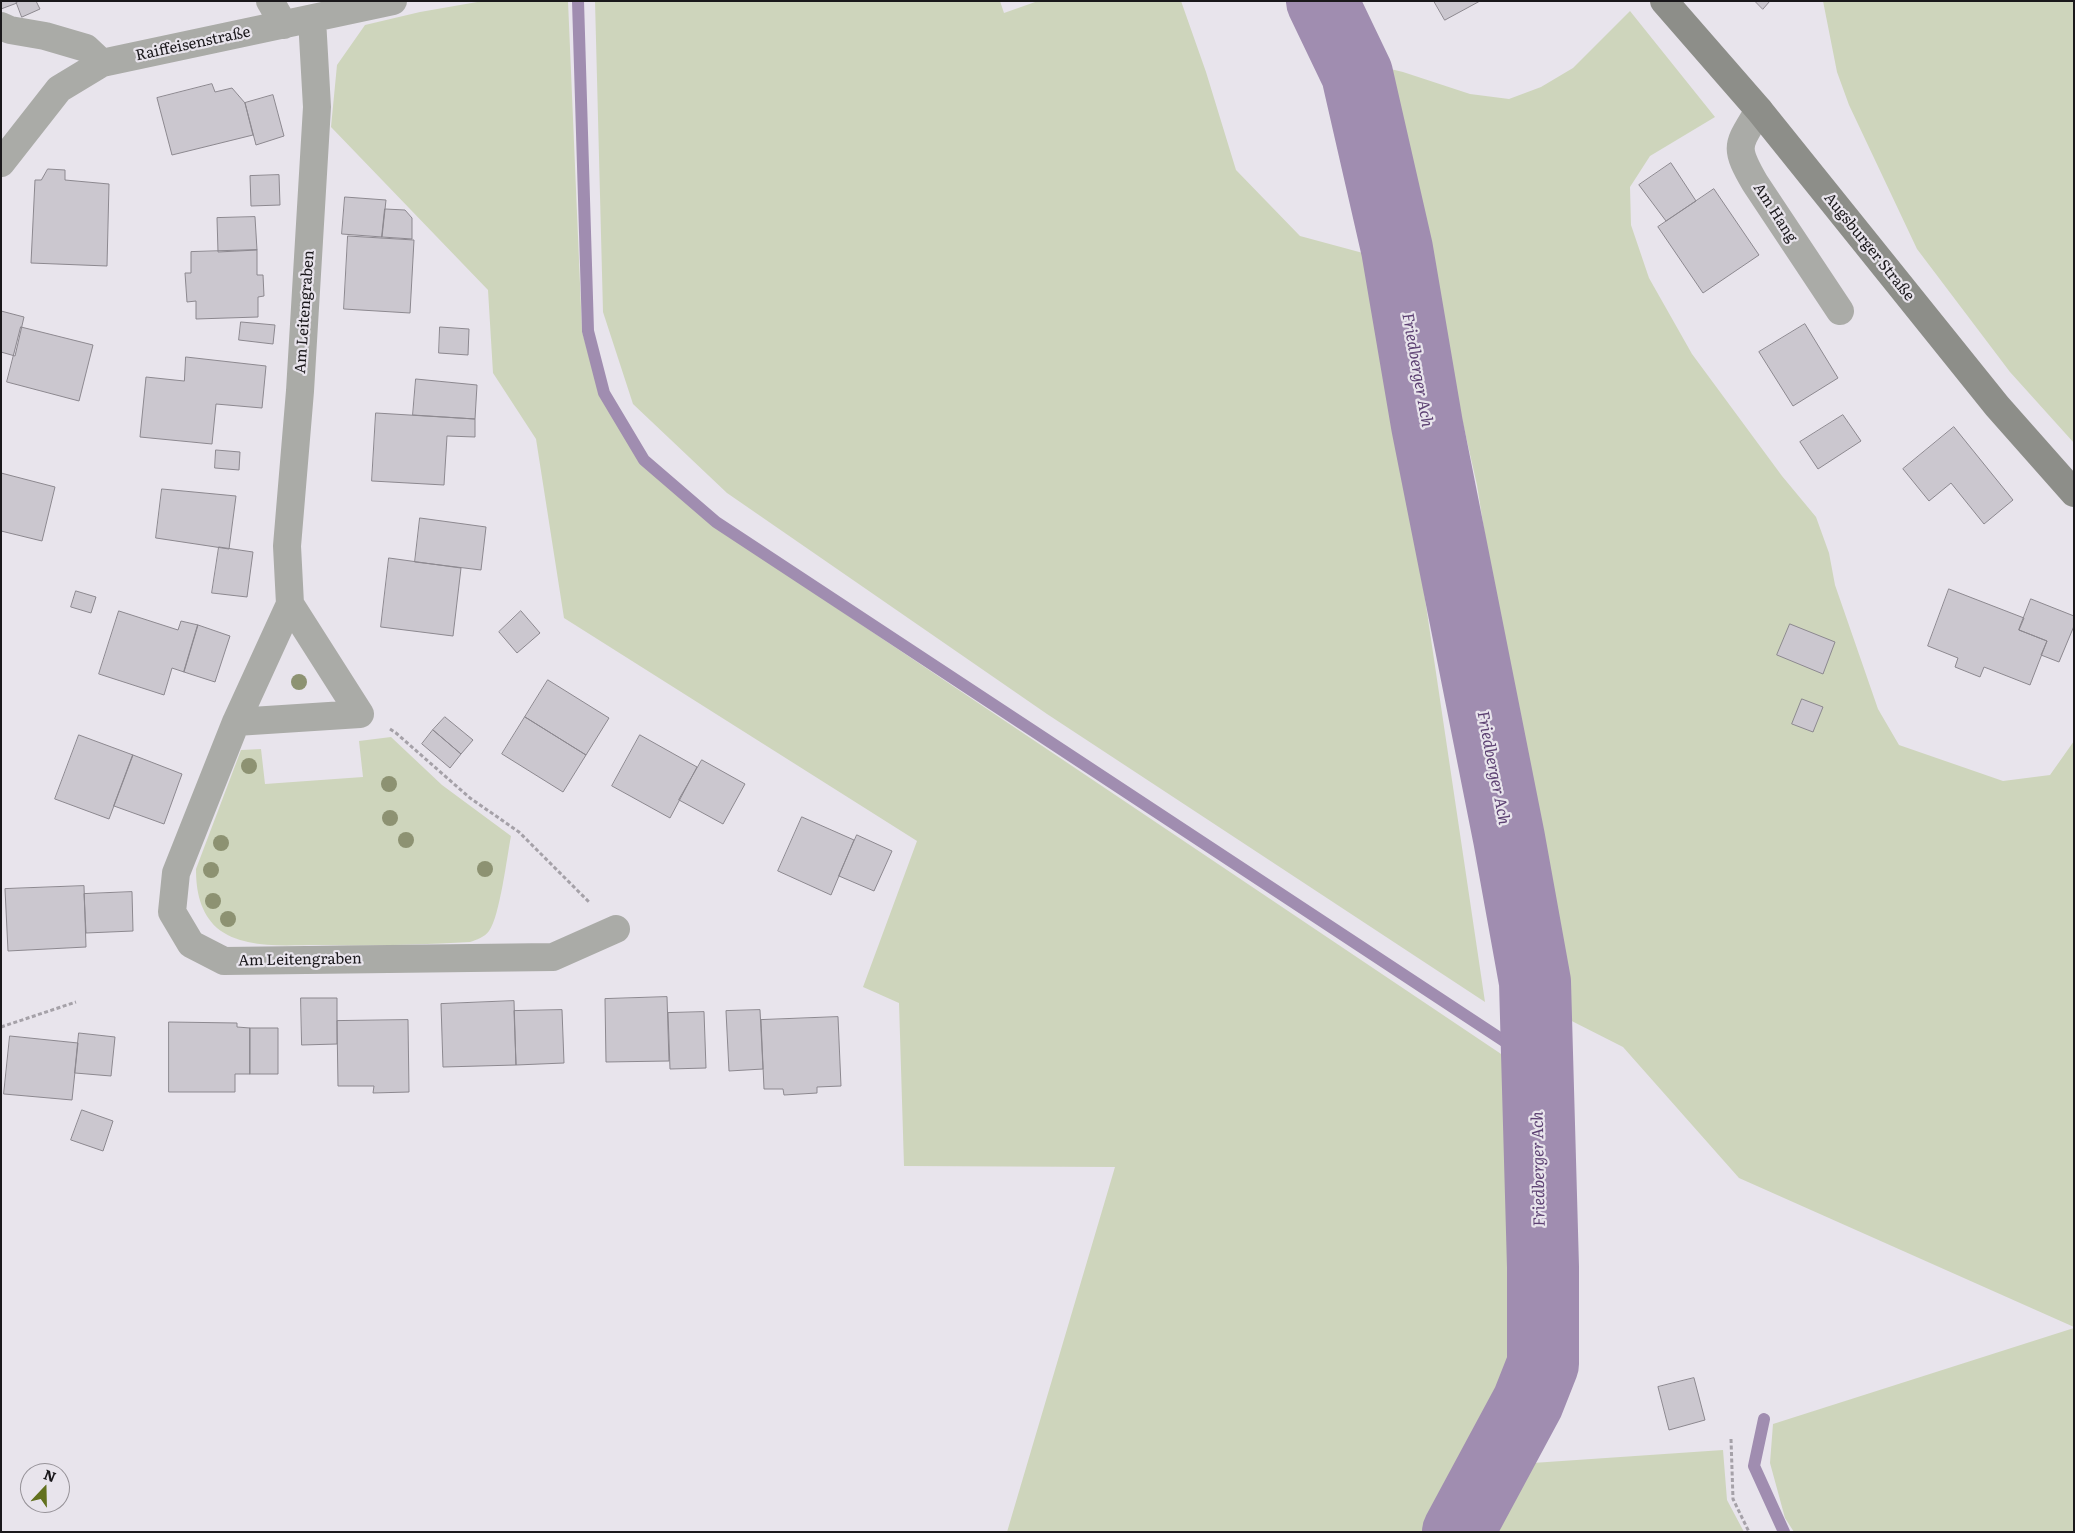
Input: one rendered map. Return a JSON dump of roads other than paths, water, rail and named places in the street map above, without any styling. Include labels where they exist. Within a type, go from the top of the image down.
[{"type":"main road","name":"Augsburger Straße","points":[[1664,1],[1759,110],[1997,406],[2074,493]]},
{"type":"street","points":[[270,1],[284,25]]},
{"type":"street","name":"Raiffeisenstraße","points":[[1,163],[59,89],[102,63],[393,1]]},
{"type":"street","name":"Am Leitengraben","points":[[312,19],[317,106],[300,391],[288,546],[290,604],[236,722],[176,873],[172,912],[191,944],[224,961],[553,957],[616,929]]},
{"type":"street","points":[[1,26],[10,30],[44,36],[86,48],[102,63]]},
{"type":"street","name":"Am Hang","points":[[1759,110],[1739,144],[1743,162],[1755,184],[1840,311]]},
{"type":"street","points":[[236,722],[360,714],[290,604]]},
{"type":"waterway","points":[[578,1],[588,331],[604,393],[644,460],[716,522],[1536,1062]]},
{"type":"waterway","name":"Friedberger Ach","points":[[1322,1],[1357,74],[1397,249],[1427,425],[1509,838],[1535,982],[1543,1267],[1543,1364],[1528,1402],[1458,1532]]},
{"type":"waterway","points":[[1764,1419],[1754,1466],[1784,1532]]}]
